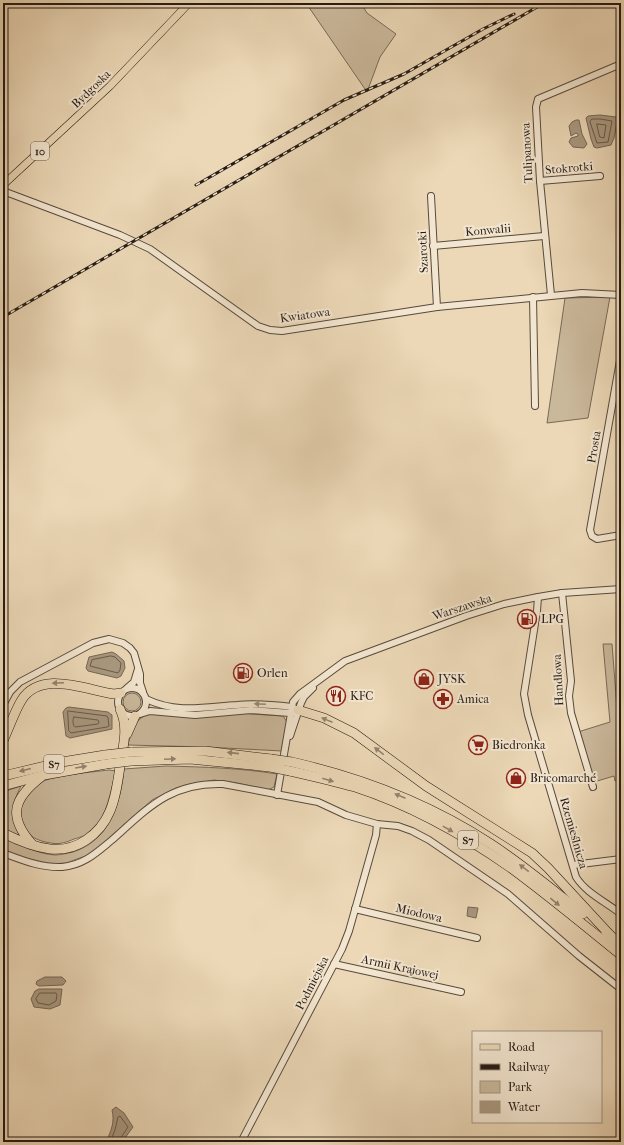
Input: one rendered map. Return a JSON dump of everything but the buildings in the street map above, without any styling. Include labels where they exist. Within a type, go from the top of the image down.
[{"type":"highway","points":[[3,741],[21,700],[27,693],[40,686],[53,683],[67,683],[106,693],[114,694],[124,691]]},
{"type":"highway","points":[[3,833],[32,844],[51,849],[67,848],[82,843],[101,827],[111,810],[124,741],[125,724],[124,717],[120,709]]},
{"type":"highway","points":[[294,710],[324,718],[354,733],[426,786],[532,853],[548,868],[610,935]]},
{"type":"highway","points":[[124,741],[138,715]]},
{"type":"highway","name":"S7","points":[[3,776],[56,763],[131,757],[271,763],[291,767],[378,796],[422,815],[449,829],[511,868],[621,955]]},
{"type":"highway","name":"S7","points":[[3,786],[106,760]]},
{"type":"highway","name":"S7","points":[[291,767],[319,768],[381,788],[440,814],[491,844],[546,884],[621,944]]},
{"type":"highway","points":[[32,844],[24,835],[18,823],[18,802],[24,791],[44,775]]},
{"type":"main road","name":"Bydgoska","points":[[3,185],[110,86],[189,3]]},
{"type":"street","name":"Tulipanowa","points":[[551,295],[544,236],[540,181],[536,107],[538,99],[621,64]]},
{"type":"street","name":"Stokrotki","points":[[540,181],[600,176]]},
{"type":"street","name":"Kwiatowa","points":[[3,191],[120,235],[145,246],[258,326],[270,330],[282,331],[437,306],[551,295],[582,293],[621,294]]},
{"type":"street","name":"Szarotki","points":[[431,196],[437,306]]},
{"type":"street","name":"Konwalii","points":[[433,246],[544,236]]},
{"type":"street","points":[[533,297],[535,406]]},
{"type":"street","name":"Prosta","points":[[621,356],[590,530],[592,536],[597,538],[621,535]]},
{"type":"street","name":"Warszawska","points":[[276,795],[294,710],[321,679],[345,661],[466,616],[504,604],[538,596],[621,589]]},
{"type":"street","name":"Handlowa","points":[[562,593],[571,681],[569,696],[571,713],[593,787]]},
{"type":"street","name":"Rzemieślnicza","points":[[538,596],[524,694],[528,715],[576,877],[581,885],[621,914]]},
{"type":"street","points":[[3,705],[10,692],[20,682],[93,643],[109,639],[123,643],[134,653],[140,674],[140,683],[146,699],[146,707],[138,715]]},
{"type":"street","points":[[138,666],[134,682],[124,691],[118,701],[120,709],[126,715],[138,715],[150,711],[195,714],[251,710],[294,710]]},
{"type":"street","points":[[124,691],[136,688],[143,692]]},
{"type":"street","points":[[146,699],[155,703],[191,709],[248,704],[294,710]]},
{"type":"street","points":[[3,853],[29,863],[44,866],[63,866],[75,864],[92,857],[150,806],[171,794],[184,789],[210,784],[224,784],[318,802],[346,815],[377,824],[398,826],[412,831],[429,840],[508,894],[579,956],[621,989]]},
{"type":"street","name":"Podmiejska","points":[[241,1142],[334,964],[346,937],[376,835],[377,824]]},
{"type":"street","points":[[573,865],[621,859]]},
{"type":"street","name":"Miodowa","points":[[355,909],[477,938]]},
{"type":"street","name":"Armii Krajowej","points":[[334,964],[461,992]]},
{"type":"green space","points":[[306,3],[361,3],[367,13],[396,34],[380,57],[367,92]]},
{"type":"green space","points":[[610,297],[588,418],[547,423],[565,298]]},
{"type":"green space","points":[[603,644],[612,644],[618,721],[621,721],[621,780],[615,781],[614,776],[594,782],[578,732],[610,722]]},
{"type":"green space","points":[[128,693],[136,693],[141,698],[139,709],[136,711],[128,711],[123,706],[123,698]]},
{"type":"green space","points":[[149,713],[237,713],[283,716],[287,722],[282,751],[128,745],[134,726],[140,719]]},
{"type":"green space","points":[[166,766],[236,769],[277,774],[274,787],[268,790],[237,783],[214,780],[176,788],[152,800],[91,854],[66,863],[50,864],[21,857],[3,850],[3,837],[42,853],[55,855],[73,852],[85,847],[96,839],[111,819],[120,795],[124,769]]},
{"type":"green space","points":[[109,770],[116,771],[108,802],[102,818],[93,830],[82,837],[54,844],[36,839],[29,834],[22,822],[21,808],[26,795],[35,785],[49,779]]},
{"type":"green space","points":[[21,786],[13,810],[14,821],[19,834],[16,836],[3,829],[3,792]]},
{"type":"water","points":[[600,115],[618,118],[611,145],[597,148],[594,147],[591,139],[586,118],[588,116]]},
{"type":"water","points":[[576,120],[579,120],[582,134],[587,144],[584,148],[573,147],[569,142],[571,138],[578,136],[576,133],[571,136],[569,126]]},
{"type":"water","points":[[112,652],[124,661],[125,668],[121,676],[117,678],[88,671],[86,668],[89,657]]},
{"type":"water","points":[[69,707],[108,712],[112,715],[112,729],[70,738],[66,736],[63,712]]},
{"type":"water","points":[[468,907],[478,908],[476,918],[467,916]]},
{"type":"water","points":[[45,977],[62,977],[66,981],[63,985],[39,986],[36,984],[37,981]]},
{"type":"water","points":[[39,989],[62,989],[60,1005],[50,1009],[34,1007],[31,999],[35,991]]},
{"type":"water","points":[[116,1107],[124,1113],[133,1127],[122,1142],[106,1142],[113,1122],[112,1110]]},
{"type":"railway","points":[[3,317],[544,3]]},
{"type":"railway","points":[[196,185],[344,100],[404,74],[483,29],[514,14]]},
{"type":"place","name":"LPG","points":[[527,619]]},
{"type":"place","name":"Orlen","points":[[243,673]]},
{"type":"place","name":"JYSK","points":[[424,679]]},
{"type":"place","name":"KFC","points":[[336,696]]},
{"type":"place","name":"Amica","points":[[443,699]]},
{"type":"place","name":"Biedronka","points":[[478,745]]},
{"type":"place","name":"Bricomarché","points":[[516,778]]}]
